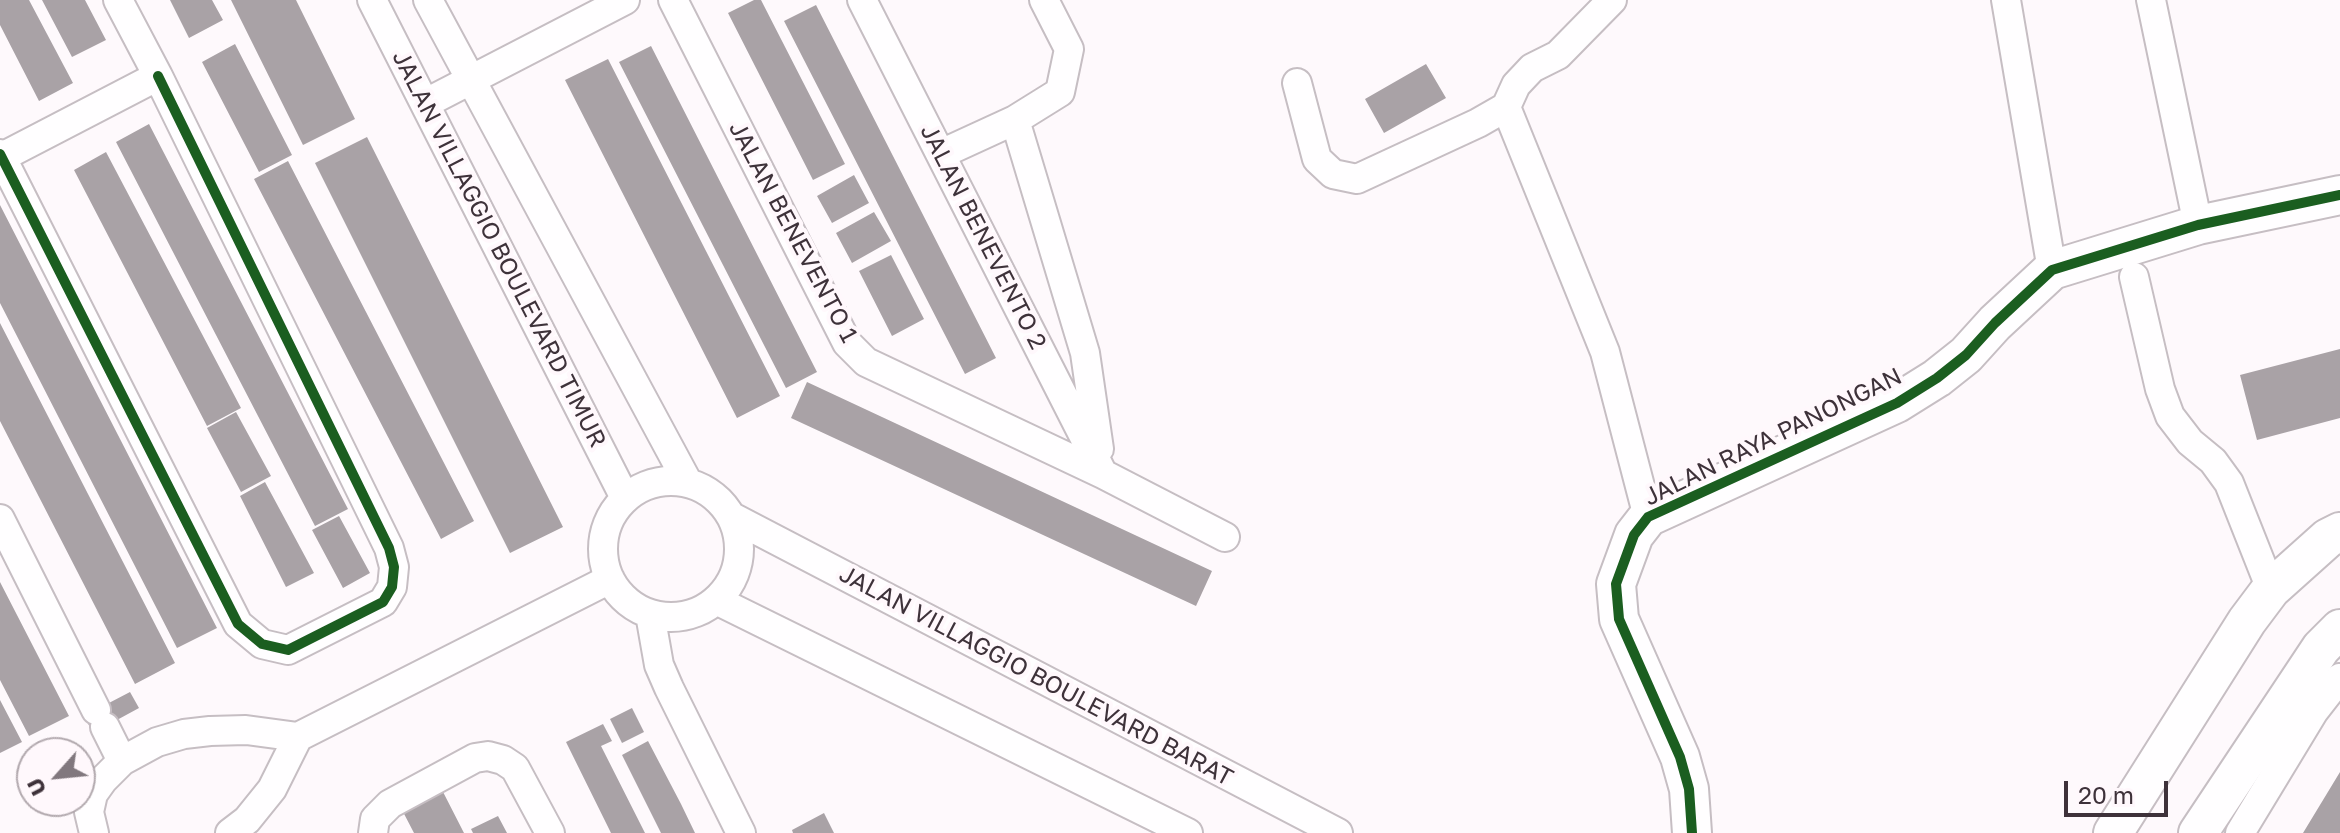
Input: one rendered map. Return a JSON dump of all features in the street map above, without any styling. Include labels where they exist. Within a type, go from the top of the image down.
[{"type":"street","points":[[118,0],[158,76],[389,548],[394,567],[392,587],[383,602],[288,650],[262,644],[238,624],[0,156],[158,76]]},
{"type":"street","name":"JALAN VILLAGGIO BOULEVARD TIMUR","points":[[372,0],[625,498]]},
{"type":"street","name":"JALAN VILLAGGIO BOULEVARD TIMUR","points":[[428,0],[687,481]]},
{"type":"street","points":[[426,103],[625,0]]},
{"type":"street","name":"JALAN BENEVENTO 1","points":[[673,0],[847,343],[866,362],[1103,474],[1225,537]]},
{"type":"street","name":"JALAN BENEVENTO 2","points":[[862,0],[1103,474]]},
{"type":"street","points":[[941,154],[1015,120],[1060,92],[1069,49],[1044,0]]},
{"type":"street","points":[[1297,83],[1317,159],[1333,174],[1357,179],[1506,107],[1516,85],[1532,68],[1558,55],[1612,0]]},
{"type":"street","points":[[2006,0],[2052,270]]},
{"type":"street","points":[[2151,0],[2198,225]]},
{"type":"street","points":[[1506,107],[1605,352],[1648,517]]},
{"type":"street","points":[[1015,120],[1085,353],[1103,474]]},
{"type":"street","name":"JALAN RAYA PANONGAN","points":[[1692,833],[1689,789],[1680,757],[1619,619],[1616,584],[1634,535],[1648,517],[1897,403],[1966,355],[2052,270],[2198,225],[2340,195]]},
{"type":"street","points":[[2134,277],[2160,389],[2170,416],[2190,442],[2213,461],[2229,483],[2283,578]]},
{"type":"street","points":[[687,481],[714,494],[734,518],[739,562],[718,601],[686,617],[650,614],[626,601],[610,579],[603,551],[608,522],[625,498],[654,482],[687,481]]},
{"type":"street","points":[[2283,578],[2299,547],[2319,526],[2340,513]]},
{"type":"street","name":"JALAN VILLAGGIO BOULEVARD BARAT","points":[[734,518],[1338,833]]},
{"type":"street","points":[[0,519],[122,761]]},
{"type":"street","points":[[2113,833],[2247,621],[2283,578],[2328,538],[2340,532]]},
{"type":"street","points":[[94,833],[89,812],[93,794],[122,761],[157,742],[184,734],[246,730],[298,737],[610,579]]},
{"type":"street","points":[[718,601],[1188,833]]},
{"type":"street","points":[[650,614],[659,665],[741,833]]},
{"type":"street","points":[[2240,833],[2303,702],[2321,648],[2340,629]]},
{"type":"street","points":[[2198,833],[2303,702],[2340,678]]},
{"type":"street","points":[[230,833],[247,820],[272,789],[298,737]]},
{"type":"street","points":[[373,833],[375,819],[390,804],[475,758],[488,756],[503,760],[515,768],[550,833]]},
{"type":"building","points":[[0,0],[29,0],[73,83],[39,101],[0,25]]},
{"type":"building","points":[[42,0],[85,0],[106,40],[72,57]]},
{"type":"building","points":[[170,0],[212,0],[223,20],[189,38]]},
{"type":"building","points":[[231,0],[296,0],[355,119],[303,145]]},
{"type":"building","points":[[754,0],[761,0],[845,164],[813,180],[728,13]]},
{"type":"building","points":[[816,5],[996,358],[965,374],[784,21]]},
{"type":"building","points":[[235,44],[292,155],[259,172],[202,62]]},
{"type":"building","points":[[651,46],[817,372],[786,388],[619,62]]},
{"type":"building","points":[[608,59],[780,396],[737,418],[565,80]]},
{"type":"building","points":[[1426,64],[1446,98],[1384,133],[1365,99]]},
{"type":"building","points":[[149,124],[348,509],[315,526],[116,142]]},
{"type":"building","points":[[367,137],[563,527],[510,553],[315,163]]},
{"type":"building","points":[[106,152],[241,408],[207,426],[74,170]]},
{"type":"building","points":[[288,161],[474,521],[441,539],[254,179]]},
{"type":"building","points":[[854,175],[869,203],[832,223],[817,196]]},
{"type":"building","points":[[0,205],[217,628],[177,648],[0,303]]},
{"type":"building","points":[[874,212],[891,241],[852,263],[836,233]]},
{"type":"building","points":[[891,255],[924,319],[892,336],[859,271]]},
{"type":"building","points":[[0,323],[175,663],[135,684],[0,421]]},
{"type":"building","points":[[2340,349],[2340,418],[2257,440],[2240,375]]},
{"type":"building","points":[[807,382],[1212,571],[1196,606],[791,418]]},
{"type":"building","points":[[236,412],[271,476],[241,492],[207,428]]},
{"type":"building","points":[[265,482],[314,573],[286,587],[240,496]]},
{"type":"building","points":[[339,516],[370,573],[343,588],[312,530]]},
{"type":"building","points":[[0,582],[69,716],[29,736],[0,680]]},
{"type":"building","points":[[130,692],[139,708],[93,733],[84,716]]},
{"type":"building","points":[[0,700],[19,737],[16,737],[16,745],[0,753]]},
{"type":"building","points":[[632,708],[644,732],[622,743],[610,719]]},
{"type":"building","points":[[603,724],[612,741],[601,746],[645,833],[611,833],[566,742]]},
{"type":"building","points":[[648,741],[695,833],[661,833],[622,755]]},
{"type":"building","points":[[2340,772],[2340,833],[2303,833]]},
{"type":"building","points":[[441,788],[464,833],[414,833],[401,808]]},
{"type":"building","points":[[824,813],[834,833],[793,833],[792,830]]},
{"type":"building","points":[[498,816],[507,833],[473,833],[471,829]]},
{"type":"cycle path","points":[[0,154],[238,624],[262,644],[288,650],[383,602],[392,587],[394,567],[389,548],[158,76]]},
{"type":"cycle path","points":[[1692,833],[1689,789],[1680,757],[1619,619],[1616,584],[1634,535],[1648,517],[1897,403],[1966,355],[2052,270],[2198,225],[2340,195]]}]
